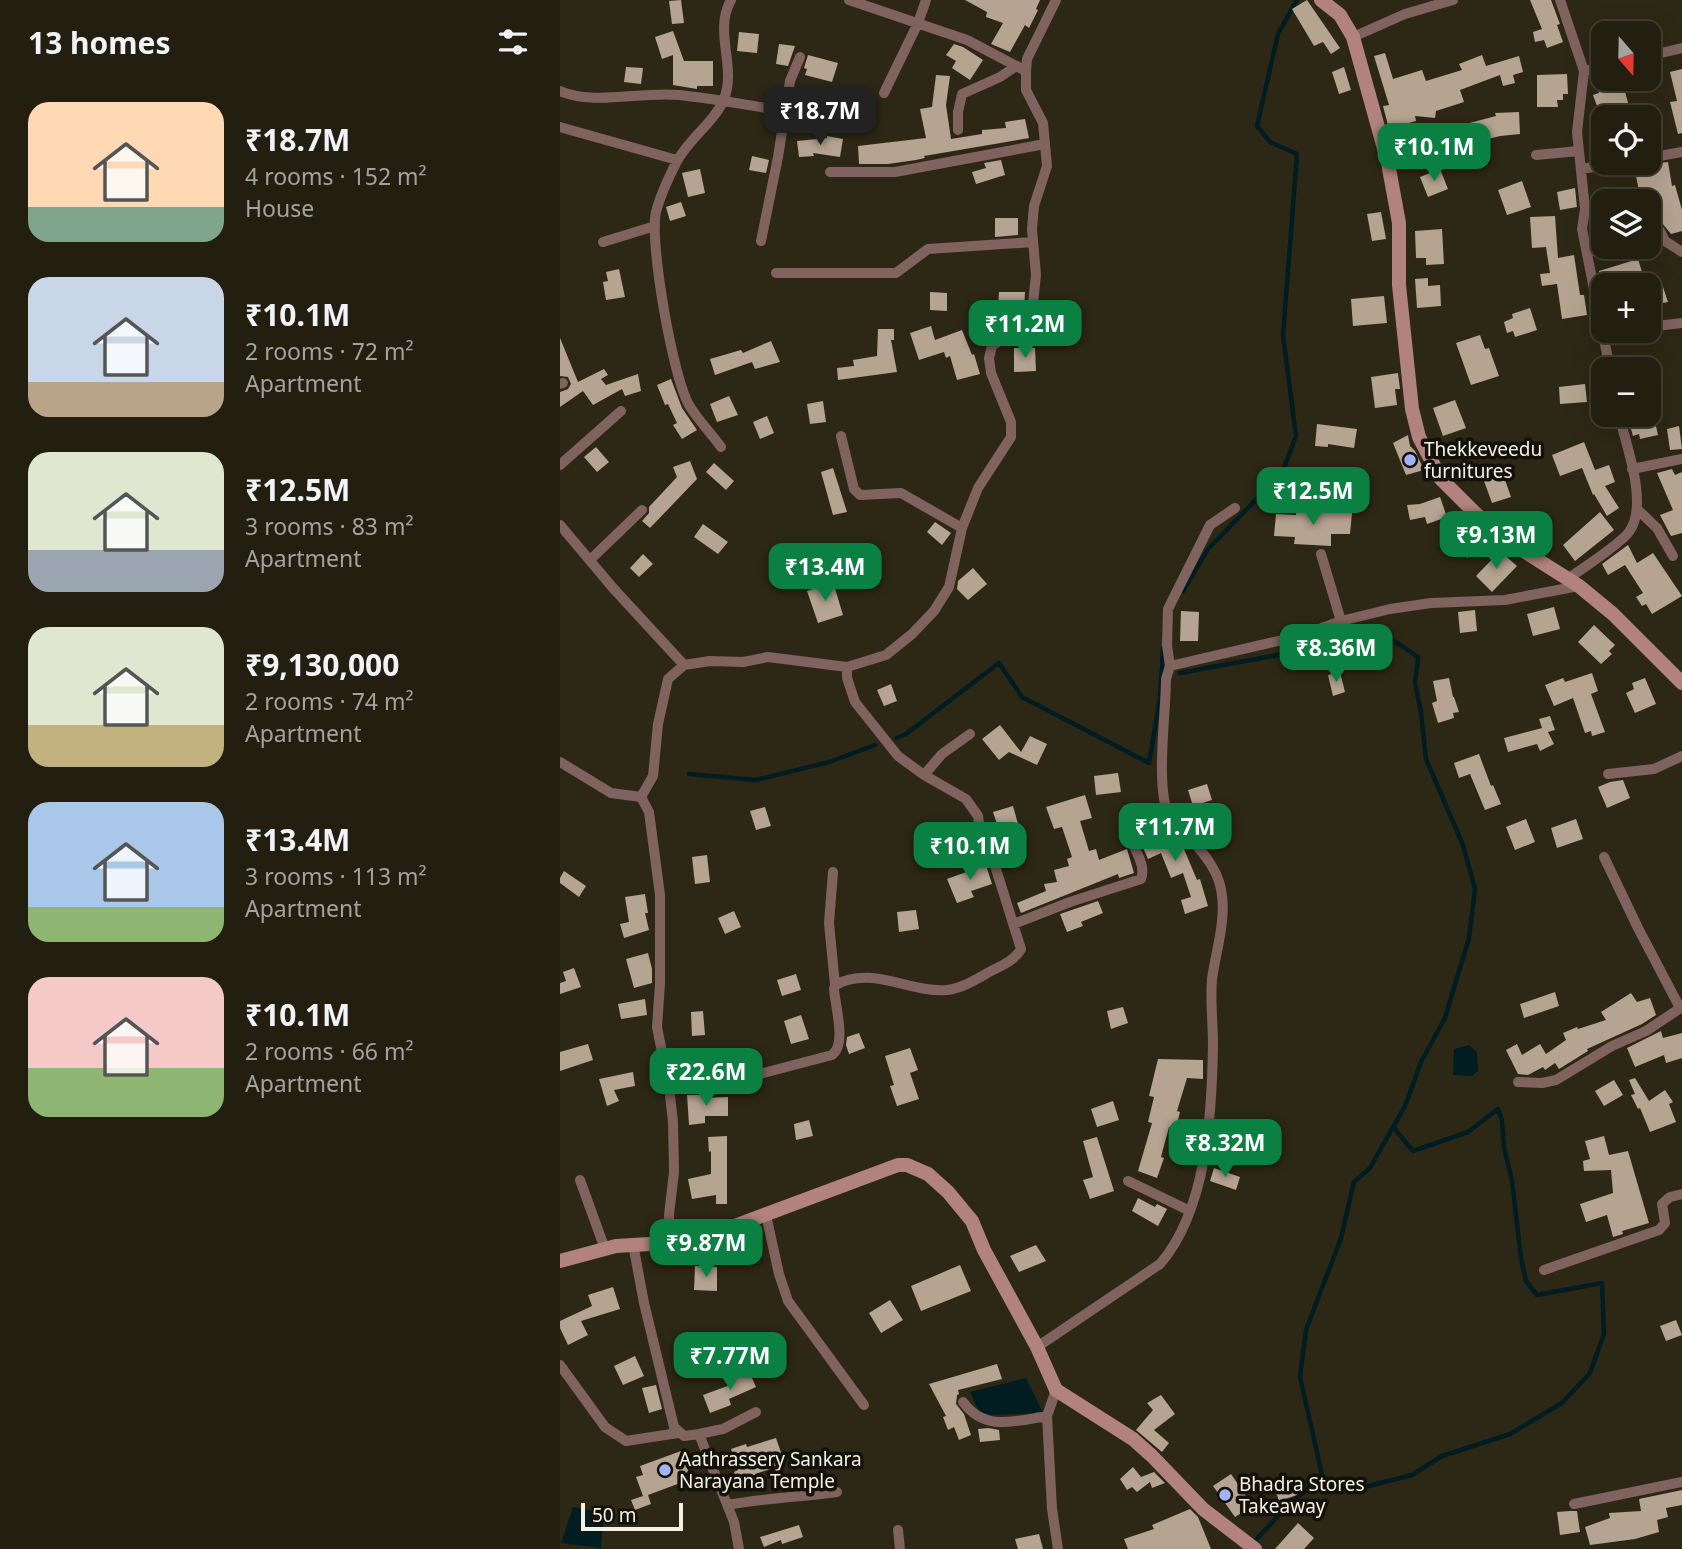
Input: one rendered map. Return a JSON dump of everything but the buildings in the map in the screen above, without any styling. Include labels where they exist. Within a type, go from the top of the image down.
[{"type":"main road","points":[[1321,0],[1340,15],[1353,37],[1388,163],[1399,223],[1398,285],[1412,409],[1419,437],[1441,479],[1476,514],[1511,543],[1574,583],[1613,614],[1682,683]]},
{"type":"main road","points":[[560,1261],[604,1249],[670,1242],[729,1228],[898,1165],[918,1168],[948,1192],[972,1221],[984,1250],[1037,1347],[1056,1390],[1133,1439],[1203,1508],[1255,1549]]},
{"type":"street","points":[[721,447],[688,403],[675,368],[656,245],[655,213],[677,160],[723,101],[727,68],[723,28],[725,11],[731,0]]},
{"type":"street","points":[[641,797],[653,776],[658,724],[668,680],[684,665],[710,661],[743,662],[768,657],[847,667],[886,656],[912,634],[934,611],[949,587],[962,528],[978,488],[1012,437],[1011,422],[991,373],[989,358],[992,346],[1024,324],[1032,312],[1036,275],[1034,206],[1047,166],[1043,123],[1026,90],[1021,68],[967,40],[849,0]]},
{"type":"street","points":[[884,93],[918,23],[926,0]]},
{"type":"street","points":[[958,130],[962,94],[1021,68],[1056,0]]},
{"type":"street","points":[[1353,37],[1405,14],[1453,0]]},
{"type":"street","points":[[1560,0],[1584,71],[1578,111],[1579,151],[1586,209],[1582,229],[1591,273]]},
{"type":"street","points":[[1661,54],[1682,48]]},
{"type":"street","points":[[761,241],[791,112],[790,81],[800,57]]},
{"type":"street","points":[[1584,71],[1591,70]]},
{"type":"street","points":[[560,91],[592,98],[677,95],[791,112]]},
{"type":"street","points":[[560,127],[677,160]]},
{"type":"street","points":[[830,172],[895,172],[1045,144]]},
{"type":"street","points":[[1388,163],[1463,150]]},
{"type":"street","points":[[1536,155],[1579,151]]},
{"type":"street","points":[[1661,156],[1682,152]]},
{"type":"street","points":[[1581,169],[1591,167]]},
{"type":"street","points":[[603,242],[655,226]]},
{"type":"street","points":[[1661,233],[1665,241],[1682,252]]},
{"type":"street","points":[[776,273],[896,273],[928,249],[1033,242]]},
{"type":"street","points":[[1587,253],[1591,252]]},
{"type":"street","points":[[1661,325],[1682,323]]},
{"type":"street","points":[[560,465],[621,411]]},
{"type":"street","points":[[1170,666],[1300,636],[1341,621],[1390,609],[1431,603],[1505,600],[1574,583],[1628,534],[1635,521],[1637,509],[1632,469],[1622,427]]},
{"type":"street","points":[[841,436],[854,488],[860,495],[901,493],[962,528]]},
{"type":"street","points":[[1632,469],[1682,459]]},
{"type":"street","points":[[1037,1347],[1160,1264],[1173,1249],[1190,1211],[1211,1100],[1212,981],[1222,922],[1221,890],[1210,863],[1165,809],[1162,787],[1166,679],[1170,666],[1167,645],[1168,609],[1210,525],[1235,508]]},
{"type":"street","points":[[1637,509],[1657,528],[1673,556]]},
{"type":"street","points":[[590,560],[642,510]]},
{"type":"street","points":[[560,525],[684,665]]},
{"type":"street","points":[[1321,554],[1341,621]]},
{"type":"street","points":[[835,985],[852,978],[887,979],[940,990],[965,986],[1017,957],[1021,949],[991,853],[980,830],[978,816],[966,799],[924,775],[898,756],[855,702],[847,667]]},
{"type":"street","points":[[924,775],[942,754],[970,734]]},
{"type":"street","points":[[1608,774],[1654,769],[1682,756]]},
{"type":"street","points":[[560,762],[611,793],[641,797]]},
{"type":"street","points":[[641,797],[649,813],[660,895],[657,1027],[673,1122],[674,1172],[669,1215],[670,1242]]},
{"type":"street","points":[[1014,924],[1140,879],[1142,868],[1129,834],[1130,825],[1165,809]]},
{"type":"street","points":[[1518,1082],[1542,1083],[1556,1080],[1618,1043],[1646,1031],[1681,1008],[1604,857]]},
{"type":"street","points":[[669,1087],[710,1087],[832,1055],[838,1049],[829,923],[833,872]]},
{"type":"street","points":[[580,1180],[604,1249]]},
{"type":"street","points":[[1128,1181],[1190,1211]]},
{"type":"street","points":[[1544,1270],[1659,1230],[1665,1223],[1662,1204],[1670,1197],[1682,1194]]},
{"type":"street","points":[[766,1216],[788,1301],[864,1405]]},
{"type":"street","points":[[633,1244],[671,1417],[678,1433]]},
{"type":"street","points":[[560,1365],[605,1427],[626,1441],[678,1433],[684,1436],[723,1429],[756,1412]]},
{"type":"street","points":[[1056,1390],[1047,1416],[1052,1509],[1058,1549]]},
{"type":"street","points":[[963,1402],[972,1414],[995,1423],[1047,1416]]},
{"type":"street","points":[[699,1434],[734,1522],[739,1549]]},
{"type":"street","points":[[1574,1504],[1682,1482]]},
{"type":"street","points":[[728,1505],[837,1492]]},
{"type":"street","points":[[898,1530],[900,1549]]},
{"type":"water","points":[[1469,1045],[1477,1052],[1478,1071],[1472,1076],[1453,1075],[1454,1049]]},
{"type":"water","points":[[1026,1378],[1043,1413],[990,1415],[979,1412],[970,1392]]},
{"type":"water","points":[[573,1507],[604,1513],[601,1548],[561,1543]]},
{"type":"waterway","points":[[1183,591],[1208,549],[1282,473],[1296,436],[1283,335],[1297,154],[1270,142],[1257,126],[1278,34],[1297,0]]},
{"type":"waterway","points":[[1180,673],[1278,655],[1374,632],[1418,657],[1415,683],[1426,759],[1463,845],[1475,889],[1469,938],[1445,1018],[1421,1062],[1405,1106],[1370,1168],[1354,1182],[1341,1238],[1306,1330],[1300,1377],[1323,1479],[1292,1501],[1253,1543]]},
{"type":"waterway","points":[[897,738],[906,734],[999,663],[1022,697],[1149,763],[1160,698],[1163,648]]},
{"type":"waterway","points":[[689,774],[756,780],[829,762],[875,745]]},
{"type":"waterway","points":[[1323,1479],[1357,1489],[1412,1475],[1442,1456],[1510,1434],[1562,1403],[1590,1373],[1604,1334],[1602,1283],[1537,1295],[1526,1281],[1512,1181],[1498,1109],[1468,1132],[1413,1151],[1393,1127]]},
{"type":"place","name":"Thekkeveedu furnitures","points":[[1410,460]]},
{"type":"place","name":"Aathrassery Sankara Narayana Temple","points":[[665,1470]]},
{"type":"place","name":"Bhadra Stores Takeaway","points":[[1225,1495]]}]
